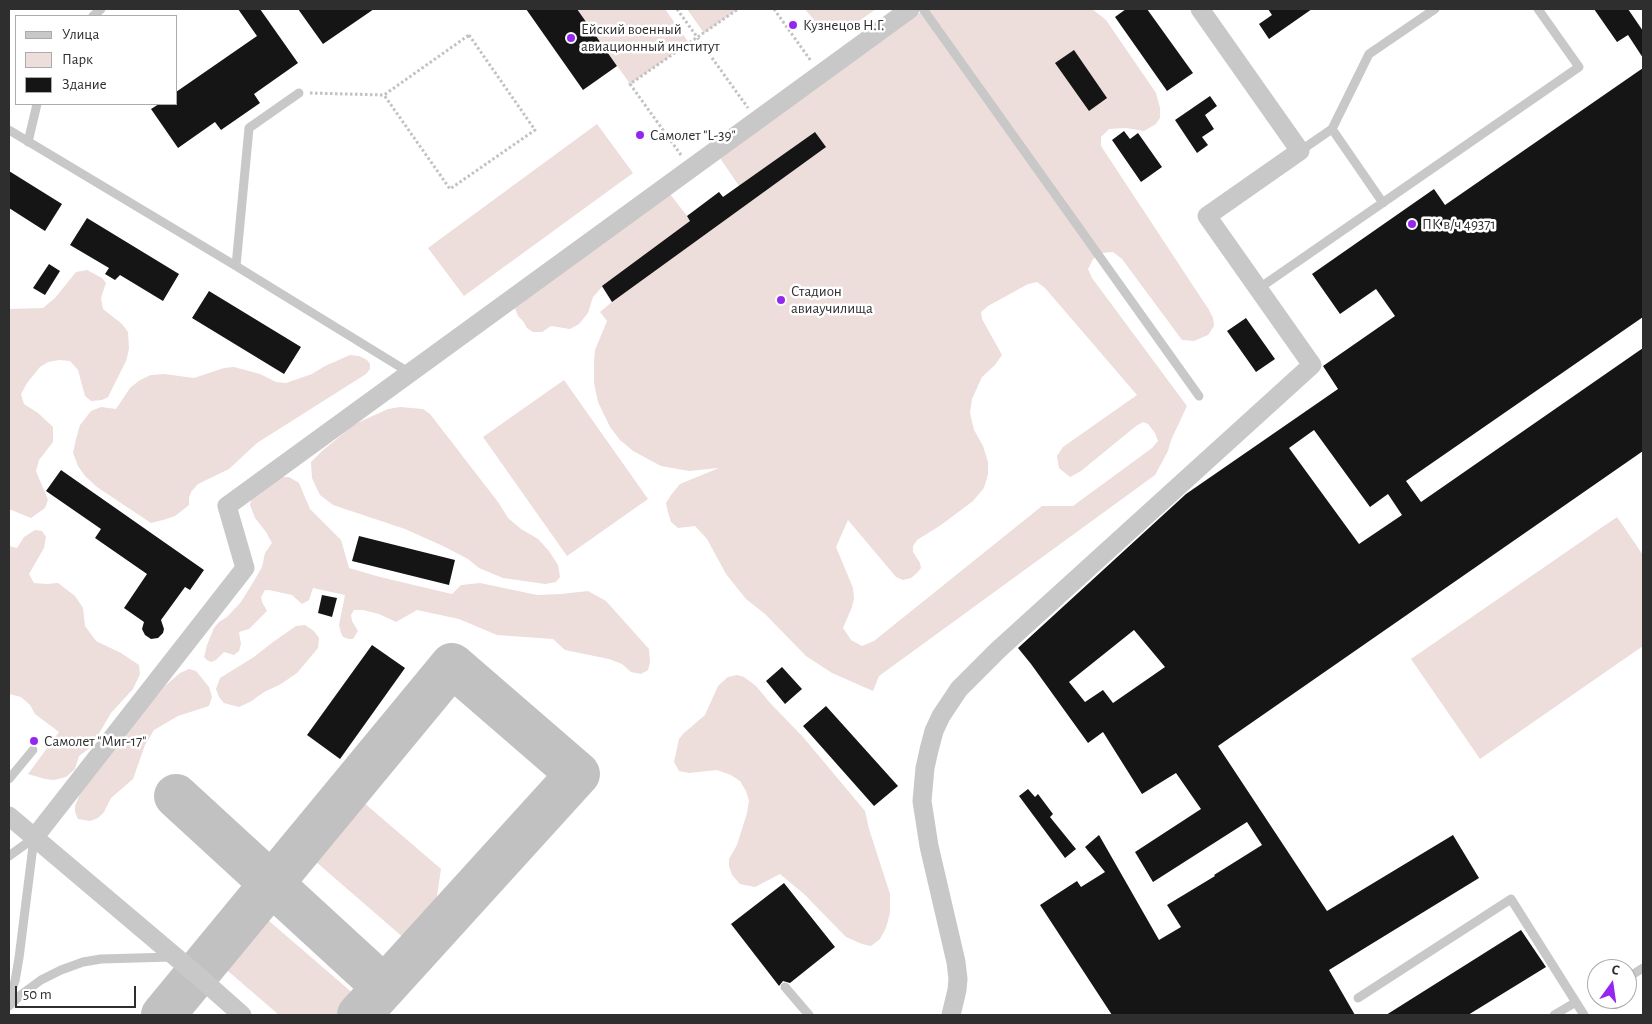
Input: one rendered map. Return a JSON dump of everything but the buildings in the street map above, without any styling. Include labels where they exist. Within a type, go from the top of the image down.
[{"type":"street","points":[[34,838],[245,568],[228,506],[910,9]]},
{"type":"street","points":[[951,1015],[958,990],[956,962],[929,846],[922,801],[925,768],[934,731],[941,716],[959,689],[998,650],[1312,365],[1207,216],[1300,152],[1200,9]]},
{"type":"street","points":[[9,816],[242,1015]]},
{"type":"lane","points":[[923,9],[1198,396]]},
{"type":"lane","points":[[1300,152],[1332,129],[1369,54],[1435,9]]},
{"type":"lane","points":[[1258,289],[1579,68],[1538,9]]},
{"type":"lane","points":[[236,266],[249,128],[299,93]]},
{"type":"lane","points":[[28,142],[37,105]]},
{"type":"lane","points":[[1332,129],[1383,203]]},
{"type":"lane","points":[[9,130],[410,373]]},
{"type":"lane","points":[[9,779],[33,750]]},
{"type":"lane","points":[[9,856],[34,838]]},
{"type":"lane","points":[[9,997],[15,981],[19,958],[34,838]]},
{"type":"lane","points":[[1358,998],[1511,899],[1584,1015]]},
{"type":"lane","points":[[9,1006],[41,980],[83,962],[101,958],[176,957]]},
{"type":"lane","points":[[785,987],[809,1015]]},
{"type":"lane","points":[[1554,1015],[1576,1002]]},
{"type":"path","points":[[677,9],[756,120]]},
{"type":"path","points":[[691,168],[630,84],[738,9]]},
{"type":"path","points":[[774,9],[820,74]]},
{"type":"path","points":[[299,93],[384,95],[469,35],[535,130],[450,189],[384,95]]},
{"type":"green space","points":[[577,9],[665,9],[689,43],[630,84]]},
{"type":"green space","points":[[687,9],[738,9],[704,33]]},
{"type":"green space","points":[[805,9],[876,9],[856,23],[836,29],[817,24]]},
{"type":"green space","points":[[925,9],[1092,9],[1106,20],[1156,93],[1160,108],[1160,118],[1156,124],[1144,131],[1126,128],[1109,129],[1101,137],[1101,146],[1209,310],[1214,326],[1208,335],[1194,341],[1182,340],[1122,259],[1113,252],[1102,253],[1093,259],[1088,269],[1092,278],[1187,406],[1171,440],[1168,451],[1155,475],[879,676],[873,691],[832,673],[806,656],[765,614],[746,599],[726,574],[707,539],[695,526],[678,528],[671,522],[666,503],[680,484],[719,468],[689,471],[661,466],[633,451],[620,440],[610,427],[598,402],[594,383],[595,350],[607,321],[600,312],[612,302],[602,287],[593,297],[588,313],[579,324],[570,329],[551,326],[542,332],[533,332],[527,328],[518,316],[515,308],[670,194],[687,216],[719,192],[723,197],[739,186],[720,158]],"holes":[[[1037,282],[1045,288],[1137,395],[1063,447],[1057,456],[1059,468],[1070,477],[1081,471],[1143,422],[1148,424],[1158,441],[1152,448],[1073,506],[1042,506],[874,641],[862,646],[851,640],[843,628],[854,598],[853,588],[836,547],[848,520],[896,577],[903,580],[911,578],[917,573],[921,568],[913,552],[913,546],[917,540],[973,501],[984,488],[988,474],[988,462],[983,446],[974,430],[970,413],[972,399],[982,377],[995,365],[1002,355],[982,319],[981,312],[988,306],[1028,284]]]},
{"type":"green space","points":[[597,124],[633,173],[464,296],[428,248]]},
{"type":"green space","points":[[87,270],[102,278],[106,283],[101,298],[103,309],[122,324],[128,332],[129,349],[126,361],[108,397],[102,400],[91,401],[85,396],[78,370],[70,361],[48,362],[40,367],[27,383],[21,394],[24,404],[38,413],[53,427],[53,442],[39,460],[36,471],[48,500],[45,508],[31,518],[9,509],[9,309],[43,308],[55,298],[76,272]]},
{"type":"green space","points":[[350,355],[359,356],[367,360],[370,364],[370,369],[366,374],[257,443],[229,469],[198,484],[191,492],[189,505],[175,516],[151,523],[97,487],[85,476],[78,466],[73,453],[80,425],[91,411],[101,407],[116,409],[130,388],[140,380],[151,375],[164,374],[194,378],[224,368],[234,367],[260,374],[276,382],[286,383],[312,374]]},
{"type":"green space","points":[[564,380],[648,499],[567,556],[483,437]]},
{"type":"green space","points":[[400,407],[423,409],[430,414],[498,502],[508,518],[521,529],[538,539],[549,551],[558,565],[560,577],[556,582],[545,584],[503,578],[479,568],[468,559],[443,546],[405,529],[333,505],[320,495],[312,478],[311,462],[355,424],[388,409]]},
{"type":"green space","points":[[281,477],[289,477],[299,483],[310,509],[341,540],[349,568],[452,594],[461,585],[480,583],[537,595],[588,591],[606,601],[649,649],[650,662],[648,670],[641,674],[631,672],[622,664],[609,659],[565,650],[553,639],[497,635],[459,619],[417,610],[396,622],[379,614],[354,610],[351,615],[352,621],[358,631],[353,639],[349,639],[343,637],[339,625],[345,595],[313,588],[309,600],[302,604],[292,595],[265,590],[261,597],[267,611],[249,629],[239,632],[241,644],[239,651],[234,655],[224,652],[216,660],[211,662],[207,660],[204,657],[214,628],[241,602],[262,567],[265,553],[272,543],[255,518],[250,505],[252,496]]},
{"type":"green space","points":[[1617,517],[1643,555],[1643,646],[1480,759],[1411,659]]},
{"type":"green space","points":[[35,530],[42,531],[46,537],[44,548],[29,574],[34,583],[58,583],[75,596],[83,608],[85,626],[96,641],[121,653],[139,665],[140,674],[133,689],[111,713],[91,747],[79,756],[75,769],[66,777],[54,780],[28,774],[59,732],[35,714],[30,705],[21,697],[9,694],[9,546],[17,548],[24,537]]},
{"type":"green space","points":[[305,625],[314,631],[319,638],[318,648],[297,673],[239,707],[224,703],[216,689],[220,678],[254,657],[296,626]]},
{"type":"green space","points":[[189,669],[196,671],[209,687],[212,697],[209,706],[178,716],[154,730],[145,745],[133,779],[111,798],[104,812],[98,818],[90,821],[78,819],[75,806],[80,794],[104,761],[119,745],[165,686],[180,673]]},
{"type":"green space","points":[[737,675],[744,677],[756,686],[803,737],[865,811],[890,894],[890,913],[886,928],[880,939],[871,946],[846,937],[804,894],[780,874],[755,887],[740,884],[732,875],[729,859],[737,845],[747,813],[749,801],[746,791],[740,781],[731,775],[717,770],[689,773],[679,771],[674,762],[679,739],[705,715],[718,686],[728,677]]},
{"type":"green space","points":[[356,796],[441,869],[433,923],[413,946],[307,854]]},
{"type":"green space","points":[[261,914],[363,1002],[351,1015],[279,1015],[221,965]]},
{"type":"taxiway","points":[[163,1015],[452,665],[578,774],[359,1015]]},
{"type":"taxiway","points":[[176,796],[384,987]]},
{"type":"place","name":"Кузнецов Н.Г.","points":[[793,25]]},
{"type":"place","name":"Ейский военный авиационный институт","points":[[571,38]]},
{"type":"place","name":"Самолет \"L-39\"","points":[[640,135]]},
{"type":"place","name":"ПК в/ч 49371","points":[[1412,224]]},
{"type":"place","name":"Стадион авиаучилища","points":[[781,300]]},
{"type":"place","name":"Самолет \"Миг-17\"","points":[[34,741]]}]
